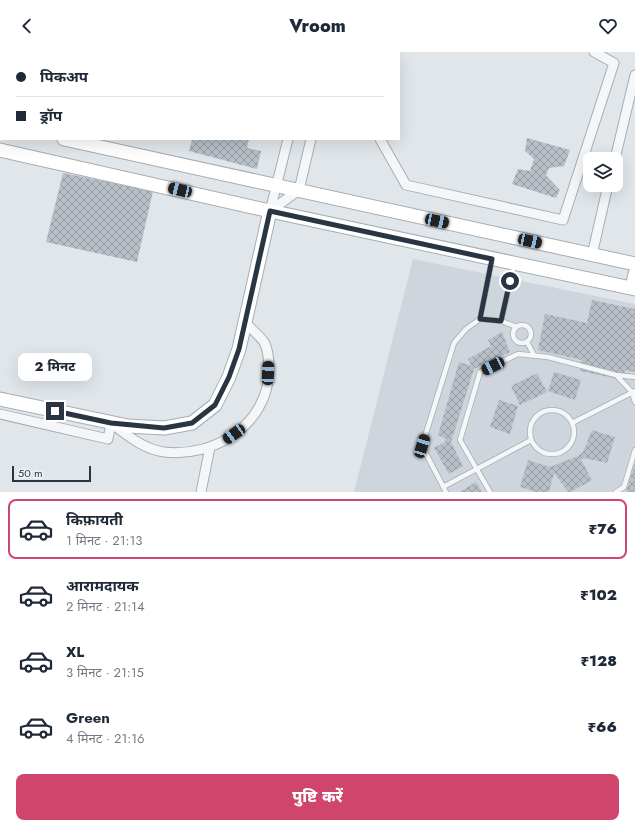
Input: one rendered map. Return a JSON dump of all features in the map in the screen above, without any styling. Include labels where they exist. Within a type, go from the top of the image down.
[{"type":"street","points":[[381,140],[406,185],[563,220],[614,63],[594,52]]},
{"type":"street","points":[[617,152],[635,75]]},
{"type":"street","points":[[69,140],[635,264]]},
{"type":"street","points":[[0,399],[111,423],[164,428],[192,423],[215,405],[232,370],[239,349],[288,140]]},
{"type":"street","points":[[270,211],[299,190],[311,140]]},
{"type":"street","points":[[0,150],[270,211],[633,289],[635,274]]},
{"type":"street","points":[[592,254],[606,192]]},
{"type":"street","points":[[111,423],[140,445],[163,452],[204,450],[223,442],[244,427],[258,410],[268,386],[269,360],[264,343],[245,322]]},
{"type":"street","points":[[0,414],[108,439],[111,423]]},
{"type":"street","points":[[201,492],[210,447]]},
{"type":"lane","points":[[480,319],[492,259]]},
{"type":"lane","points":[[501,321],[514,263]]},
{"type":"lane","points":[[446,492],[422,446],[454,343],[466,329],[480,319],[501,321],[517,327],[525,326],[530,329],[531,337],[528,342]]},
{"type":"lane","points":[[517,327],[514,333],[516,341],[522,343],[528,342]]},
{"type":"lane","points":[[528,342],[534,356]]},
{"type":"lane","points":[[490,492],[460,440],[480,372],[518,354],[548,357],[616,375],[635,377]]},
{"type":"lane","points":[[616,375],[633,391],[635,402]]},
{"type":"lane","points":[[572,423],[633,391]]},
{"type":"lane","points":[[544,410],[559,410],[565,414],[572,423],[574,433],[573,440],[563,451],[556,454],[541,451],[531,440],[530,426],[533,419],[544,410]]},
{"type":"lane","points":[[444,486],[531,440]]},
{"type":"lane","points":[[616,492],[624,487],[635,450]]},
{"type":"shaded area","points":[[413,259],[635,304],[635,492],[354,492]]},
{"type":"building","points":[[527,138],[570,150],[564,166],[549,168],[546,175],[560,190],[556,198],[512,184],[518,169],[530,171],[534,159],[525,151]]},
{"type":"building","points":[[192,140],[249,140],[247,148],[261,151],[257,169],[189,151]]},
{"type":"building","points":[[63,173],[153,191],[137,262],[46,242]]},
{"type":"building","points":[[592,300],[635,309],[635,372],[625,370],[623,380],[580,371],[582,360],[538,350],[545,314],[587,323]]},
{"type":"building","points":[[502,332],[510,352],[474,369],[451,442],[463,466],[449,474],[434,448],[445,442],[446,439],[438,435],[459,362],[472,366],[468,359],[491,346],[488,340]]},
{"type":"building","points":[[554,372],[581,380],[575,400],[548,391]]},
{"type":"building","points":[[537,373],[547,392],[520,405],[511,386]]},
{"type":"building","points":[[499,400],[518,406],[510,434],[490,427]]},
{"type":"building","points":[[592,430],[615,437],[607,463],[584,458],[581,460],[592,480],[571,492],[568,492],[554,473],[549,492],[536,492],[520,487],[528,460],[550,467],[578,456],[583,452]]},
{"type":"building","points":[[635,463],[635,492],[626,492]]},
{"type":"building","points":[[476,482],[482,492],[460,492]]},
{"type":"route","points":[[55,411],[128,426],[164,428],[192,423],[215,405],[229,377],[239,349],[270,211],[492,259],[480,319],[501,321],[510,281]]}]
